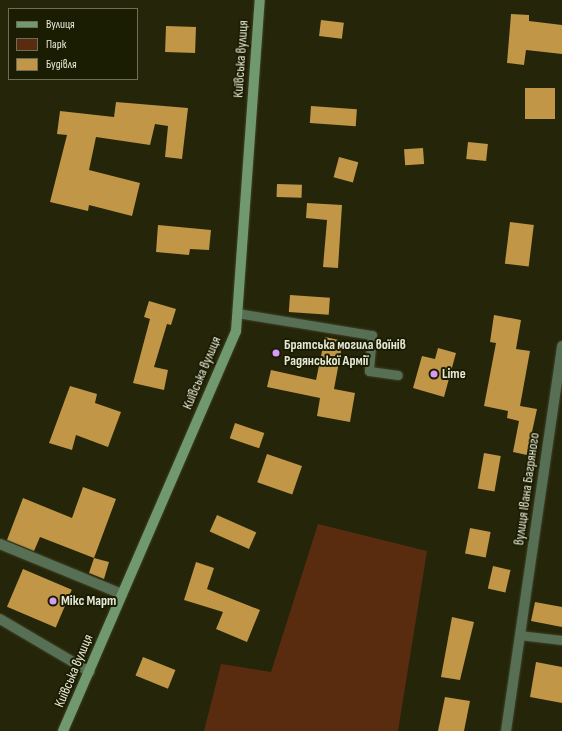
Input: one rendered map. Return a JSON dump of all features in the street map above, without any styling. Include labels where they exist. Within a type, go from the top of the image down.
[{"type":"street","name":"Київська вулиця","points":[[63,731],[90,672],[236,330],[260,0]]},
{"type":"street","name":"вулиця Івана Багряного","points":[[506,731],[562,346]]},
{"type":"street","points":[[0,544],[122,594]]},
{"type":"street","points":[[0,619],[90,672]]},
{"type":"lane","points":[[237,313],[372,335],[369,371],[398,375]]},
{"type":"lane","points":[[519,635],[562,640]]},
{"type":"green space","points":[[318,524],[427,551],[398,731],[204,731],[221,664],[271,672]]},
{"type":"building","points":[[511,14],[529,15],[529,21],[562,25],[562,54],[526,50],[524,65],[507,63]]},
{"type":"building","points":[[321,20],[344,23],[342,39],[319,36]]},
{"type":"building","points":[[166,26],[196,27],[195,53],[165,52]]},
{"type":"building","points":[[525,88],[555,88],[555,119],[525,119]]},
{"type":"building","points":[[116,102],[188,108],[182,159],[165,157],[168,126],[155,124],[150,145],[96,137],[89,170],[140,183],[132,216],[89,205],[88,211],[50,202],[67,135],[57,134],[60,111],[114,117]]},
{"type":"building","points":[[311,106],[357,109],[356,126],[310,123]]},
{"type":"building","points":[[468,142],[488,144],[486,161],[466,159]]},
{"type":"building","points":[[423,148],[424,164],[405,165],[404,149]]},
{"type":"building","points":[[339,157],[358,162],[353,182],[334,177]]},
{"type":"building","points":[[277,184],[302,185],[302,198],[277,197]]},
{"type":"building","points":[[307,203],[342,205],[338,268],[323,267],[327,220],[306,218]]},
{"type":"building","points":[[510,222],[534,225],[529,267],[505,264]]},
{"type":"building","points":[[158,225],[211,230],[209,250],[190,249],[189,255],[156,252]]},
{"type":"building","points":[[290,295],[330,298],[329,315],[289,312]]},
{"type":"building","points":[[149,301],[176,309],[171,325],[167,324],[154,367],[168,370],[164,390],[133,383],[150,319],[144,317]]},
{"type":"building","points":[[494,315],[521,320],[516,349],[530,351],[520,406],[537,409],[527,455],[513,452],[519,421],[507,418],[508,411],[484,406],[496,343],[490,342]]},
{"type":"building","points":[[325,337],[343,341],[334,389],[355,393],[350,422],[317,416],[320,398],[267,387],[271,370],[316,380]]},
{"type":"building","name":"Lime","points":[[438,348],[456,353],[444,397],[413,388],[422,356],[435,359]]},
{"type":"building","points":[[70,386],[97,394],[95,403],[121,412],[108,447],[76,435],[72,450],[49,443]]},
{"type":"building","points":[[235,423],[264,433],[259,448],[230,438]]},
{"type":"building","points":[[484,453],[501,456],[494,491],[478,488]]},
{"type":"building","points":[[267,454],[302,466],[292,494],[257,482]]},
{"type":"building","points":[[83,487],[116,499],[94,558],[40,537],[34,551],[7,540],[23,498],[72,518]]},
{"type":"building","points":[[217,515],[256,532],[249,549],[210,531]]},
{"type":"building","points":[[470,528],[491,532],[486,558],[465,554]]},
{"type":"building","points":[[94,558],[109,562],[104,579],[89,573]]},
{"type":"building","points":[[196,562],[214,568],[207,589],[260,610],[247,642],[216,629],[223,612],[184,600]]},
{"type":"building","points":[[493,566],[511,570],[505,592],[488,588]]},
{"type":"building","points":[[23,569],[72,590],[56,627],[7,607]]},
{"type":"building","points":[[535,602],[562,607],[562,627],[531,621]]},
{"type":"building","points":[[452,617],[474,622],[460,680],[441,677]]},
{"type":"building","points":[[143,657],[175,670],[168,689],[136,676]]},
{"type":"building","points":[[536,662],[562,667],[562,703],[530,697]]},
{"type":"building","points":[[445,697],[470,701],[464,731],[438,731]]},
{"type":"place","name":"Братська могила воїнів Радянської Армії","points":[[276,353]]},
{"type":"place","name":"Lime","points":[[434,374]]},
{"type":"place","name":"Мікс Март","points":[[53,601]]}]
